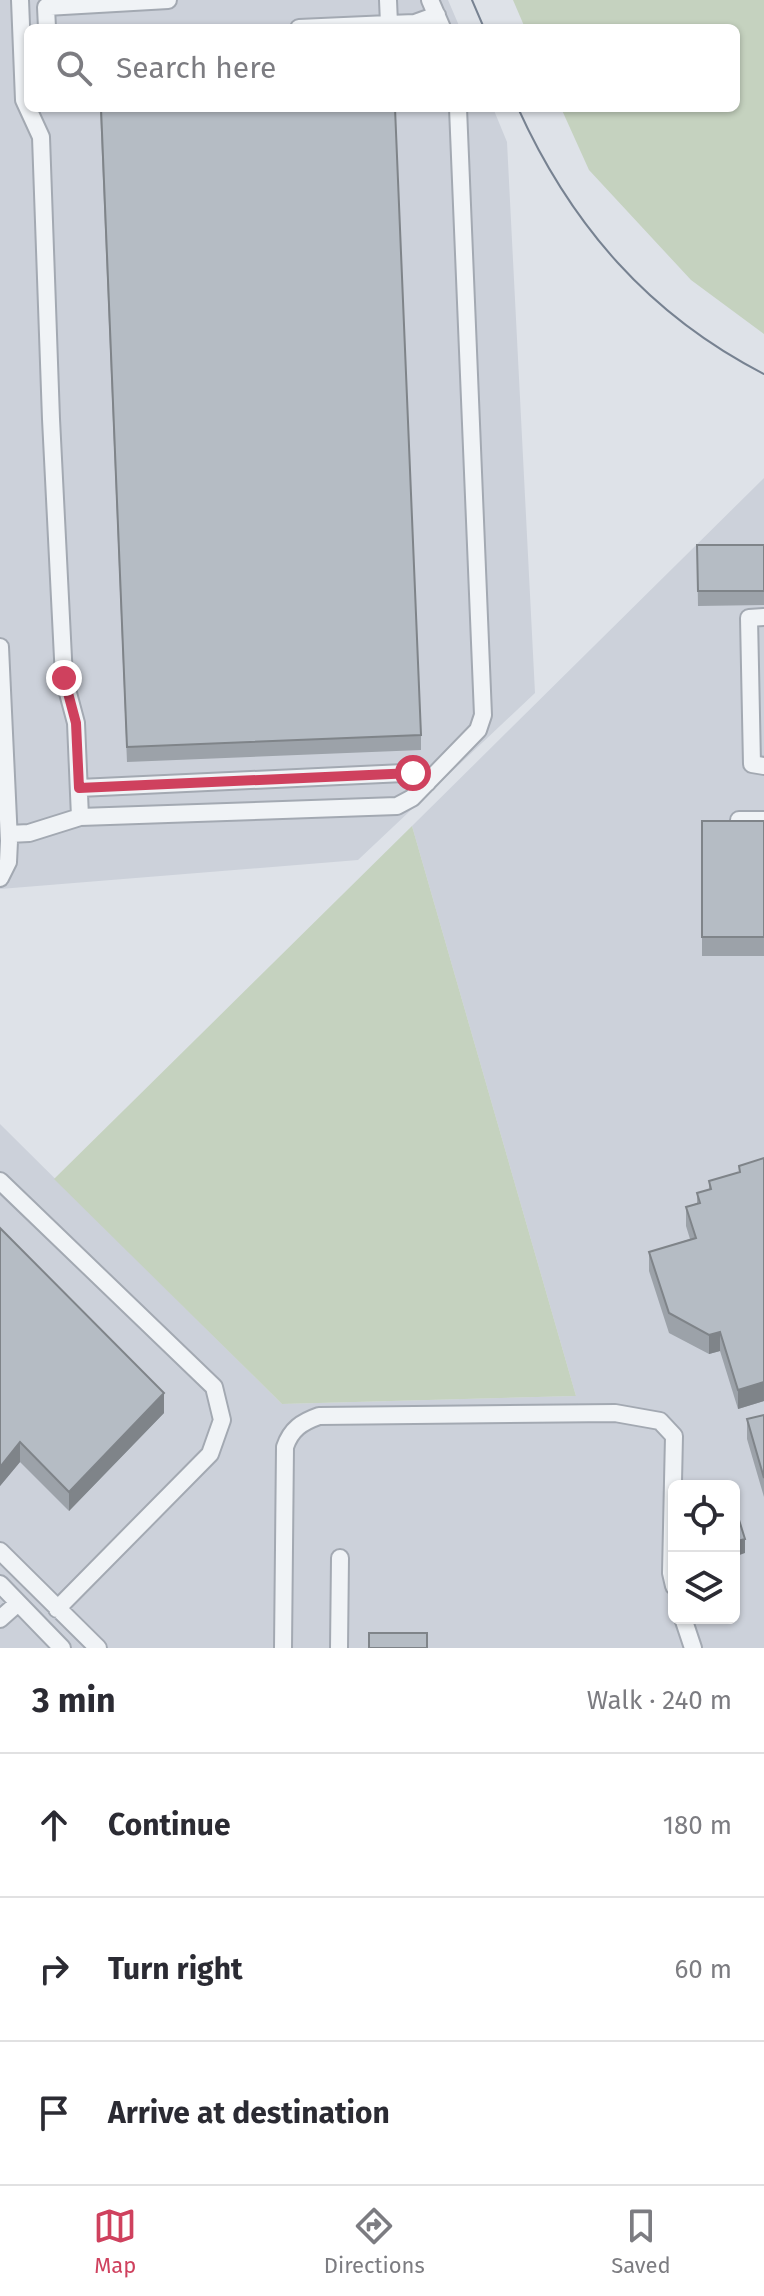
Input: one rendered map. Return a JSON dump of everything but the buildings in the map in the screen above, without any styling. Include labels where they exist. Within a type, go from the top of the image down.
[{"type":"street","points":[[20,0],[24,100]]},
{"type":"street","points":[[47,24],[46,7],[168,0]]},
{"type":"street","points":[[388,0],[389,24],[415,23],[437,14]]},
{"type":"street","points":[[30,112],[41,137],[64,678],[76,723],[80,817]]},
{"type":"street","points":[[9,834],[29,833],[80,817],[397,806],[412,798],[478,730],[483,715],[458,112]]},
{"type":"street","points":[[764,617],[749,618],[757,680],[752,764],[764,766]]},
{"type":"street","points":[[0,647],[9,834],[8,862],[0,878]]},
{"type":"street","points":[[79,788],[404,773],[421,776],[427,783]]},
{"type":"street","points":[[739,820],[764,820]]},
{"type":"street","points":[[0,1181],[214,1387],[222,1420],[210,1454],[57,1609]]},
{"type":"street","points":[[283,1648],[285,1447],[298,1426],[319,1416],[615,1413],[660,1421],[674,1436],[671,1552]]},
{"type":"street","points":[[0,1551],[98,1648]]},
{"type":"street","points":[[339,1648],[340,1558]]},
{"type":"street","points":[[0,1584],[62,1648]]},
{"type":"street","points":[[0,1619],[18,1603]]},
{"type":"street","points":[[685,1624],[693,1648]]},
{"type":"shaded area","points":[[0,0],[448,0],[458,24],[24,24],[24,112],[495,112],[507,142],[535,693],[358,860],[0,889]]},
{"type":"shaded area","points":[[764,478],[764,1648],[0,1648],[0,1124],[282,1404],[576,1396],[412,826]]},
{"type":"green space","points":[[513,0],[764,0],[764,334],[691,280],[589,170],[563,112],[740,112],[740,24],[523,24]]},
{"type":"green space","points":[[412,826],[576,1396],[282,1404],[54,1179]]},
{"type":"tram line","points":[[472,0],[482,24]]},
{"type":"tram line","points":[[520,112],[563,191],[618,263],[684,324],[764,374]]},
{"type":"route","points":[[64,678],[76,723],[79,788],[413,773]]}]
